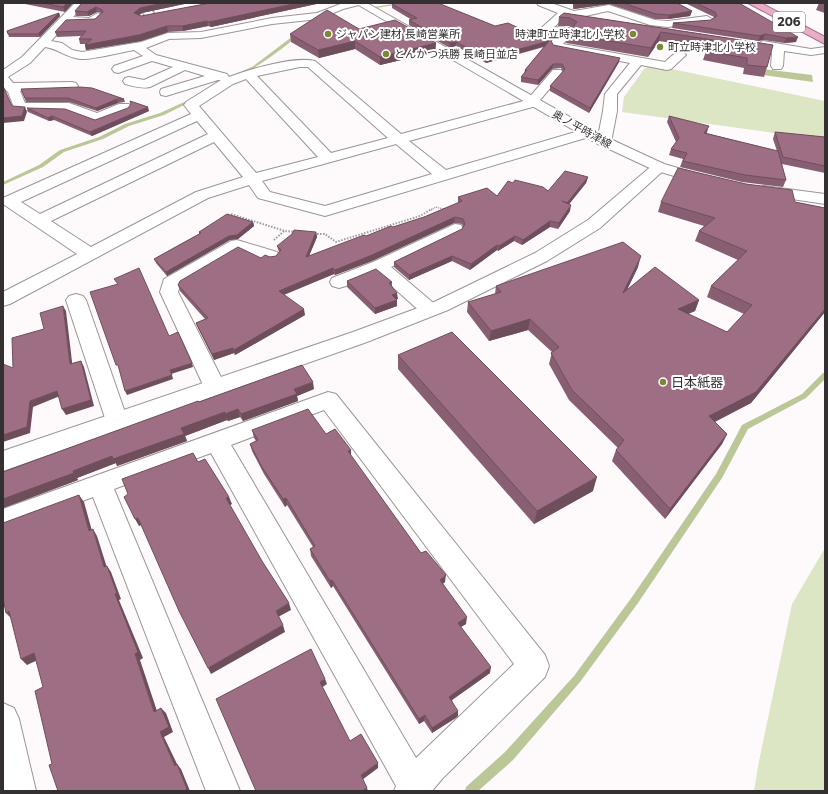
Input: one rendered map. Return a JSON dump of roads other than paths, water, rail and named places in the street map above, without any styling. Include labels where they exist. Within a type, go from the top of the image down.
[{"type":"highway","name":"206","points":[[753,3],[825,41]]},
{"type":"street","points":[[3,75],[26,60],[81,3]]},
{"type":"street","points":[[138,3],[151,15]]},
{"type":"street","points":[[42,43],[58,45],[76,56],[82,56],[136,46],[168,36],[209,33],[272,21],[319,16],[339,7],[355,3]]},
{"type":"street","name":"奥ノ平時津線","points":[[360,3],[604,142],[659,167],[691,177],[720,183]]},
{"type":"street","points":[[547,4],[572,14],[579,14],[602,7],[609,8],[654,23],[668,24],[707,19]]},
{"type":"street","points":[[690,11],[719,26]]},
{"type":"street","points":[[64,20],[92,21],[98,16]]},
{"type":"street","points":[[582,34],[569,31],[544,30],[560,16],[599,22]]},
{"type":"street","points":[[197,24],[209,33]]},
{"type":"street","points":[[630,27],[677,35]]},
{"type":"street","points":[[548,54],[557,46],[557,42],[569,31]]},
{"type":"street","points":[[777,66],[778,50],[734,40],[810,52],[825,50]]},
{"type":"street","points":[[136,46],[152,57],[220,76],[166,92]]},
{"type":"street","points":[[557,46],[667,66],[680,55]]},
{"type":"street","points":[[118,69],[152,57]]},
{"type":"street","points":[[604,142],[610,111],[611,94],[638,61]]},
{"type":"street","points":[[444,176],[398,139],[311,64],[300,63],[248,74],[229,81],[191,105],[254,179],[264,195],[324,211],[444,176],[587,133]]},
{"type":"street","points":[[129,81],[146,84],[184,66]]},
{"type":"street","points":[[248,74],[328,158]]},
{"type":"street","points":[[3,300],[202,195],[328,158],[534,102],[557,74]]},
{"type":"street","points":[[6,84],[72,86]]},
{"type":"street","points":[[6,84],[14,91],[20,107],[69,107],[97,118],[124,107]]},
{"type":"street","points":[[90,254],[9,202],[200,116]]},
{"type":"street","points":[[38,221],[217,135]]},
{"type":"street","points":[[3,461],[353,339],[430,310],[542,257],[594,224],[659,167]]},
{"type":"street","points":[[750,189],[825,199]]},
{"type":"street","points":[[339,282],[379,266],[455,229]]},
{"type":"street","points":[[214,387],[169,292],[172,283],[237,245],[271,256]]},
{"type":"street","points":[[379,266],[430,310]]},
{"type":"street","points":[[76,300],[117,421]]},
{"type":"street","points":[[3,520],[216,441],[328,400],[534,666],[430,767],[413,789],[216,441]]},
{"type":"street","points":[[100,484],[223,791]]},
{"type":"street","points":[[3,719],[19,791]]},
{"type":"waterway","points":[[376,7],[406,3]]},
{"type":"waterway","points":[[234,76],[253,68],[298,34]]},
{"type":"waterway","points":[[3,184],[41,166],[62,151],[101,138],[127,125],[162,114],[192,100]]},
{"type":"waterway","points":[[470,791],[509,756],[577,679],[635,600],[719,476],[745,427],[804,396],[825,375]]},
{"type":"place","name":"ジャパン建材 長崎営業所","points":[[328,34]]},
{"type":"place","name":"時津町立時津北小学校","points":[[633,34]]},
{"type":"place","name":"町立時津北小学校","points":[[660,47]]},
{"type":"place","name":"とんかつ浜勝 長崎日並店","points":[[386,54]]},
{"type":"place","name":"日本紙器","points":[[663,382]]}]
